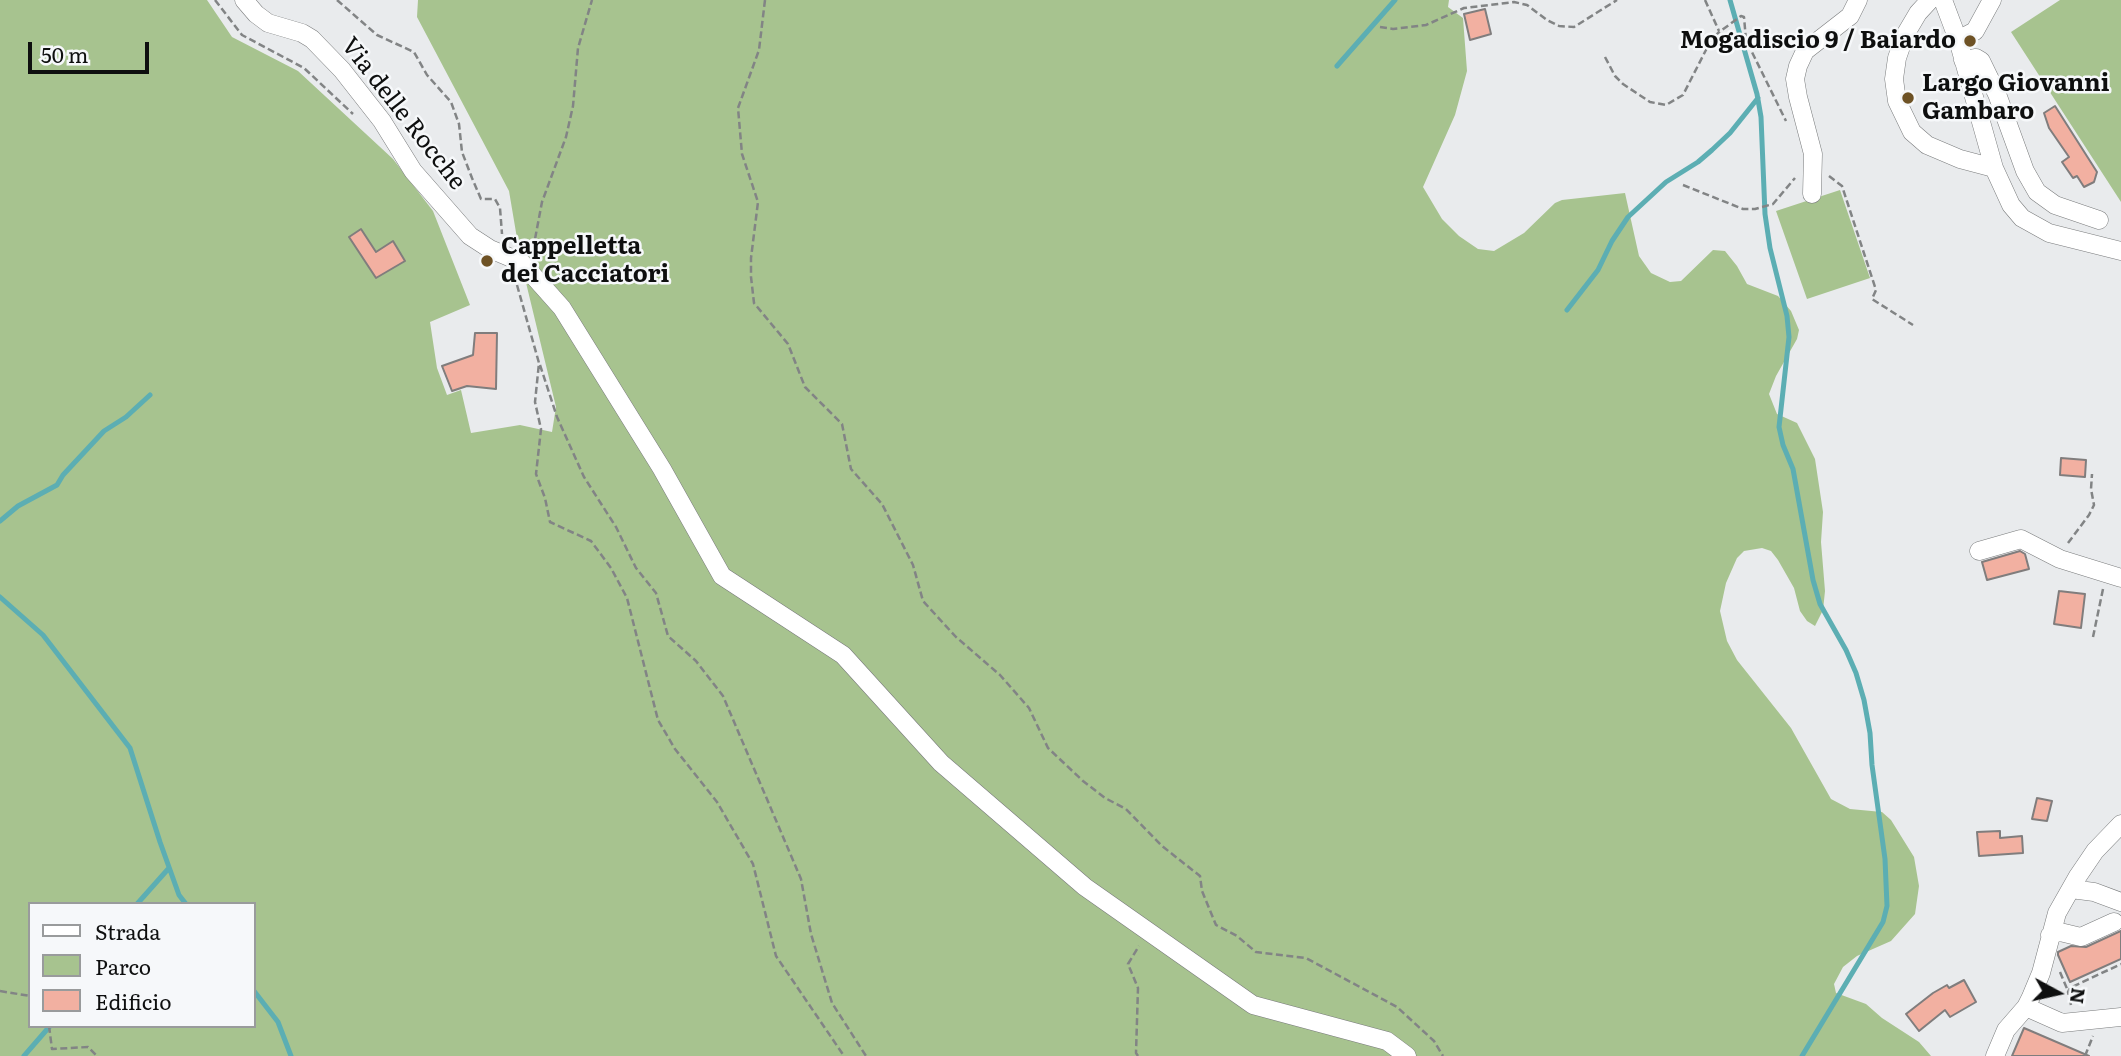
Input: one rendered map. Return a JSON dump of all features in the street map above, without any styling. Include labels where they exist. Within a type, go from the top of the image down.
[{"type":"street","name":"Via delle Rocche","points":[[244,0],[256,15],[268,23],[302,33],[312,39],[342,70],[382,121],[413,170],[470,236],[490,249],[521,262]]},
{"type":"street","points":[[1812,194],[1813,154],[1798,97],[1795,79],[1798,65],[1805,51],[1850,16],[1858,0]]},
{"type":"street","points":[[1930,0],[1918,13],[1905,35],[1897,58],[1894,79],[1897,101],[1912,132],[1927,145],[1960,159],[1994,168]]},
{"type":"street","points":[[1943,0],[1958,40],[1994,168],[2011,205],[2022,218],[2049,233],[2121,251]]},
{"type":"street","points":[[1958,40],[1975,31],[1992,0]]},
{"type":"street","points":[[1964,60],[1976,58],[1981,61],[1997,94],[2025,171],[2038,192],[2055,205],[2099,220]]},
{"type":"street","points":[[521,262],[562,308],[662,469],[722,576],[843,655],[941,763],[1084,887],[1148,932],[1253,1005],[1387,1041],[1407,1056]]},
{"type":"street","points":[[1979,551],[2021,539],[2060,559],[2113,575]]},
{"type":"street","points":[[1995,1056],[2006,1031],[2026,1007],[2040,973],[2055,918],[2095,851],[2121,824]]},
{"type":"street","points":[[2071,889],[2094,892],[2121,902]]},
{"type":"street","points":[[2050,935],[2060,932],[2081,937],[2114,922]]},
{"type":"street","points":[[2026,1007],[2055,1021],[2075,1022],[2121,1017]]},
{"type":"path","points":[[215,0],[242,35],[304,68]]},
{"type":"path","points":[[337,0],[377,35],[414,52],[427,75],[451,102],[459,124],[462,152],[481,199],[495,199],[500,208],[503,242]]},
{"type":"path","points":[[592,0],[578,48],[573,106],[566,136],[542,202],[535,239],[523,254],[515,276],[557,417],[584,477],[616,527],[636,568],[656,593],[668,636],[696,661],[723,696],[801,879],[811,934],[832,1003],[866,1056]]},
{"type":"path","points":[[765,0],[759,51],[738,108],[742,153],[758,202],[751,258],[754,303],[788,344],[805,387],[842,424],[850,469],[882,504],[913,565],[923,601],[956,637],[1000,675],[1029,708],[1048,748],[1083,781],[1105,798],[1126,809],[1162,845],[1200,876],[1202,891],[1216,925],[1237,936],[1255,953],[1307,958],[1397,1007],[1434,1041],[1443,1056]]},
{"type":"path","points":[[1380,27],[1393,29],[1426,25],[1464,8],[1514,2],[1527,5],[1559,26],[1574,27],[1617,0]]},
{"type":"path","points":[[1705,0],[1720,31]]},
{"type":"path","points":[[1605,57],[1615,76],[1623,84],[1650,102],[1666,105],[1683,95],[1710,42],[1720,31],[1741,16],[1744,17],[1746,40],[1789,127]]},
{"type":"path","points":[[1683,185],[1743,209],[1755,209],[1773,204],[1796,177],[1813,174],[1829,176],[1842,186],[1876,290],[1872,299],[1913,325]]},
{"type":"path","points":[[539,363],[535,402],[541,429],[536,474],[550,522],[591,541],[611,568],[626,598],[658,720],[675,749],[718,802],[753,864],[776,956],[844,1056]]},
{"type":"path","points":[[2060,559],[2070,538],[2094,505],[2092,474]]},
{"type":"path","points":[[2093,636],[2113,575]]},
{"type":"path","points":[[1138,1056],[1138,988],[1128,964],[1148,932]]},
{"type":"path","points":[[2068,992],[2070,988],[2121,964]]},
{"type":"path","points":[[2058,969],[2068,992],[2075,1022]]},
{"type":"path","points":[[0,991],[28,996]]},
{"type":"path","points":[[49,1028],[52,1049],[88,1047],[97,1056]]},
{"type":"green space","points":[[0,0],[207,0],[232,37],[298,71],[393,159],[433,211],[470,305],[430,322],[437,368],[447,395],[461,390],[471,433],[520,425],[552,432],[556,407],[521,262],[509,191],[417,17],[418,0],[1449,0],[1448,7],[1463,18],[1467,71],[1455,115],[1423,187],[1442,219],[1459,236],[1478,249],[1494,251],[1524,233],[1555,203],[1625,193],[1639,256],[1651,273],[1670,282],[1681,281],[1713,250],[1725,251],[1747,284],[1778,296],[1791,311],[1799,330],[1797,339],[1769,394],[1777,414],[1797,423],[1815,459],[1823,512],[1823,610],[1815,626],[1807,621],[1800,611],[1794,588],[1778,560],[1771,551],[1762,548],[1744,551],[1737,558],[1726,583],[1720,611],[1727,641],[1737,660],[1791,728],[1831,799],[1850,809],[1882,812],[1891,820],[1914,857],[1919,886],[1915,914],[1891,941],[1857,956],[1843,967],[1834,984],[1836,993],[1866,1004],[1919,1042],[1931,1056],[0,1056]]},
{"type":"green space","points":[[2060,0],[2121,0],[2121,202],[2011,32]]},
{"type":"green space","points":[[1840,190],[1870,278],[1807,299],[1776,211]]},
{"type":"building","points":[[1485,9],[1491,34],[1470,40],[1464,14]]},
{"type":"building","points":[[2055,106],[2097,172],[2094,182],[2084,187],[2077,176],[2073,178],[2062,162],[2069,157],[2049,128],[2044,113]]},
{"type":"building","points":[[361,229],[376,252],[393,241],[405,261],[376,278],[349,237]]},
{"type":"building","points":[[475,333],[497,333],[496,389],[467,386],[452,391],[442,366],[473,355]]},
{"type":"building","points":[[2061,458],[2086,460],[2085,477],[2060,475]]},
{"type":"building","points":[[2020,551],[2025,554],[2029,569],[1987,580],[1982,562]]},
{"type":"building","points":[[2059,591],[2085,594],[2081,628],[2054,624]]},
{"type":"building","points":[[2037,798],[2052,801],[2047,821],[2032,819]]},
{"type":"building","points":[[2000,831],[2000,838],[2022,836],[2023,853],[1979,856],[1977,832]]},
{"type":"building","points":[[2121,931],[2121,959],[2070,982],[2058,952],[2071,946],[2086,947]]},
{"type":"building","points":[[1964,980],[1976,1002],[1950,1017],[1945,1010],[1919,1031],[1906,1014],[1933,993]]},
{"type":"building","points":[[2024,1028],[2089,1056],[2012,1056]]},
{"type":"waterway","points":[[1337,66],[1395,0]]},
{"type":"waterway","points":[[1730,0],[1757,94],[1761,117],[1765,214],[1770,248],[1787,316],[1789,337],[1779,427],[1793,469],[1813,580],[1820,604],[1846,650],[1864,700],[1885,859],[1887,906],[1883,922],[1802,1056]]},
{"type":"waterway","points":[[1567,310],[1598,270],[1612,241],[1628,217],[1666,182],[1712,150],[1730,133],[1758,98]]},
{"type":"waterway","points":[[0,521],[18,506],[57,485],[104,431],[126,417],[150,395]]},
{"type":"waterway","points":[[0,597],[43,635],[130,748],[160,842],[179,895],[184,902]]},
{"type":"waterway","points":[[139,902],[169,868]]},
{"type":"waterway","points":[[256,994],[278,1022],[291,1056]]},
{"type":"waterway","points":[[24,1056],[48,1028]]},
{"type":"place","name":"Mogadiscio 9 / Baiardo","points":[[1970,41]]},
{"type":"place","name":"Largo Giovanni Gambaro","points":[[1908,98]]},
{"type":"place","name":"Cappelletta dei Cacciatori","points":[[487,261]]}]
